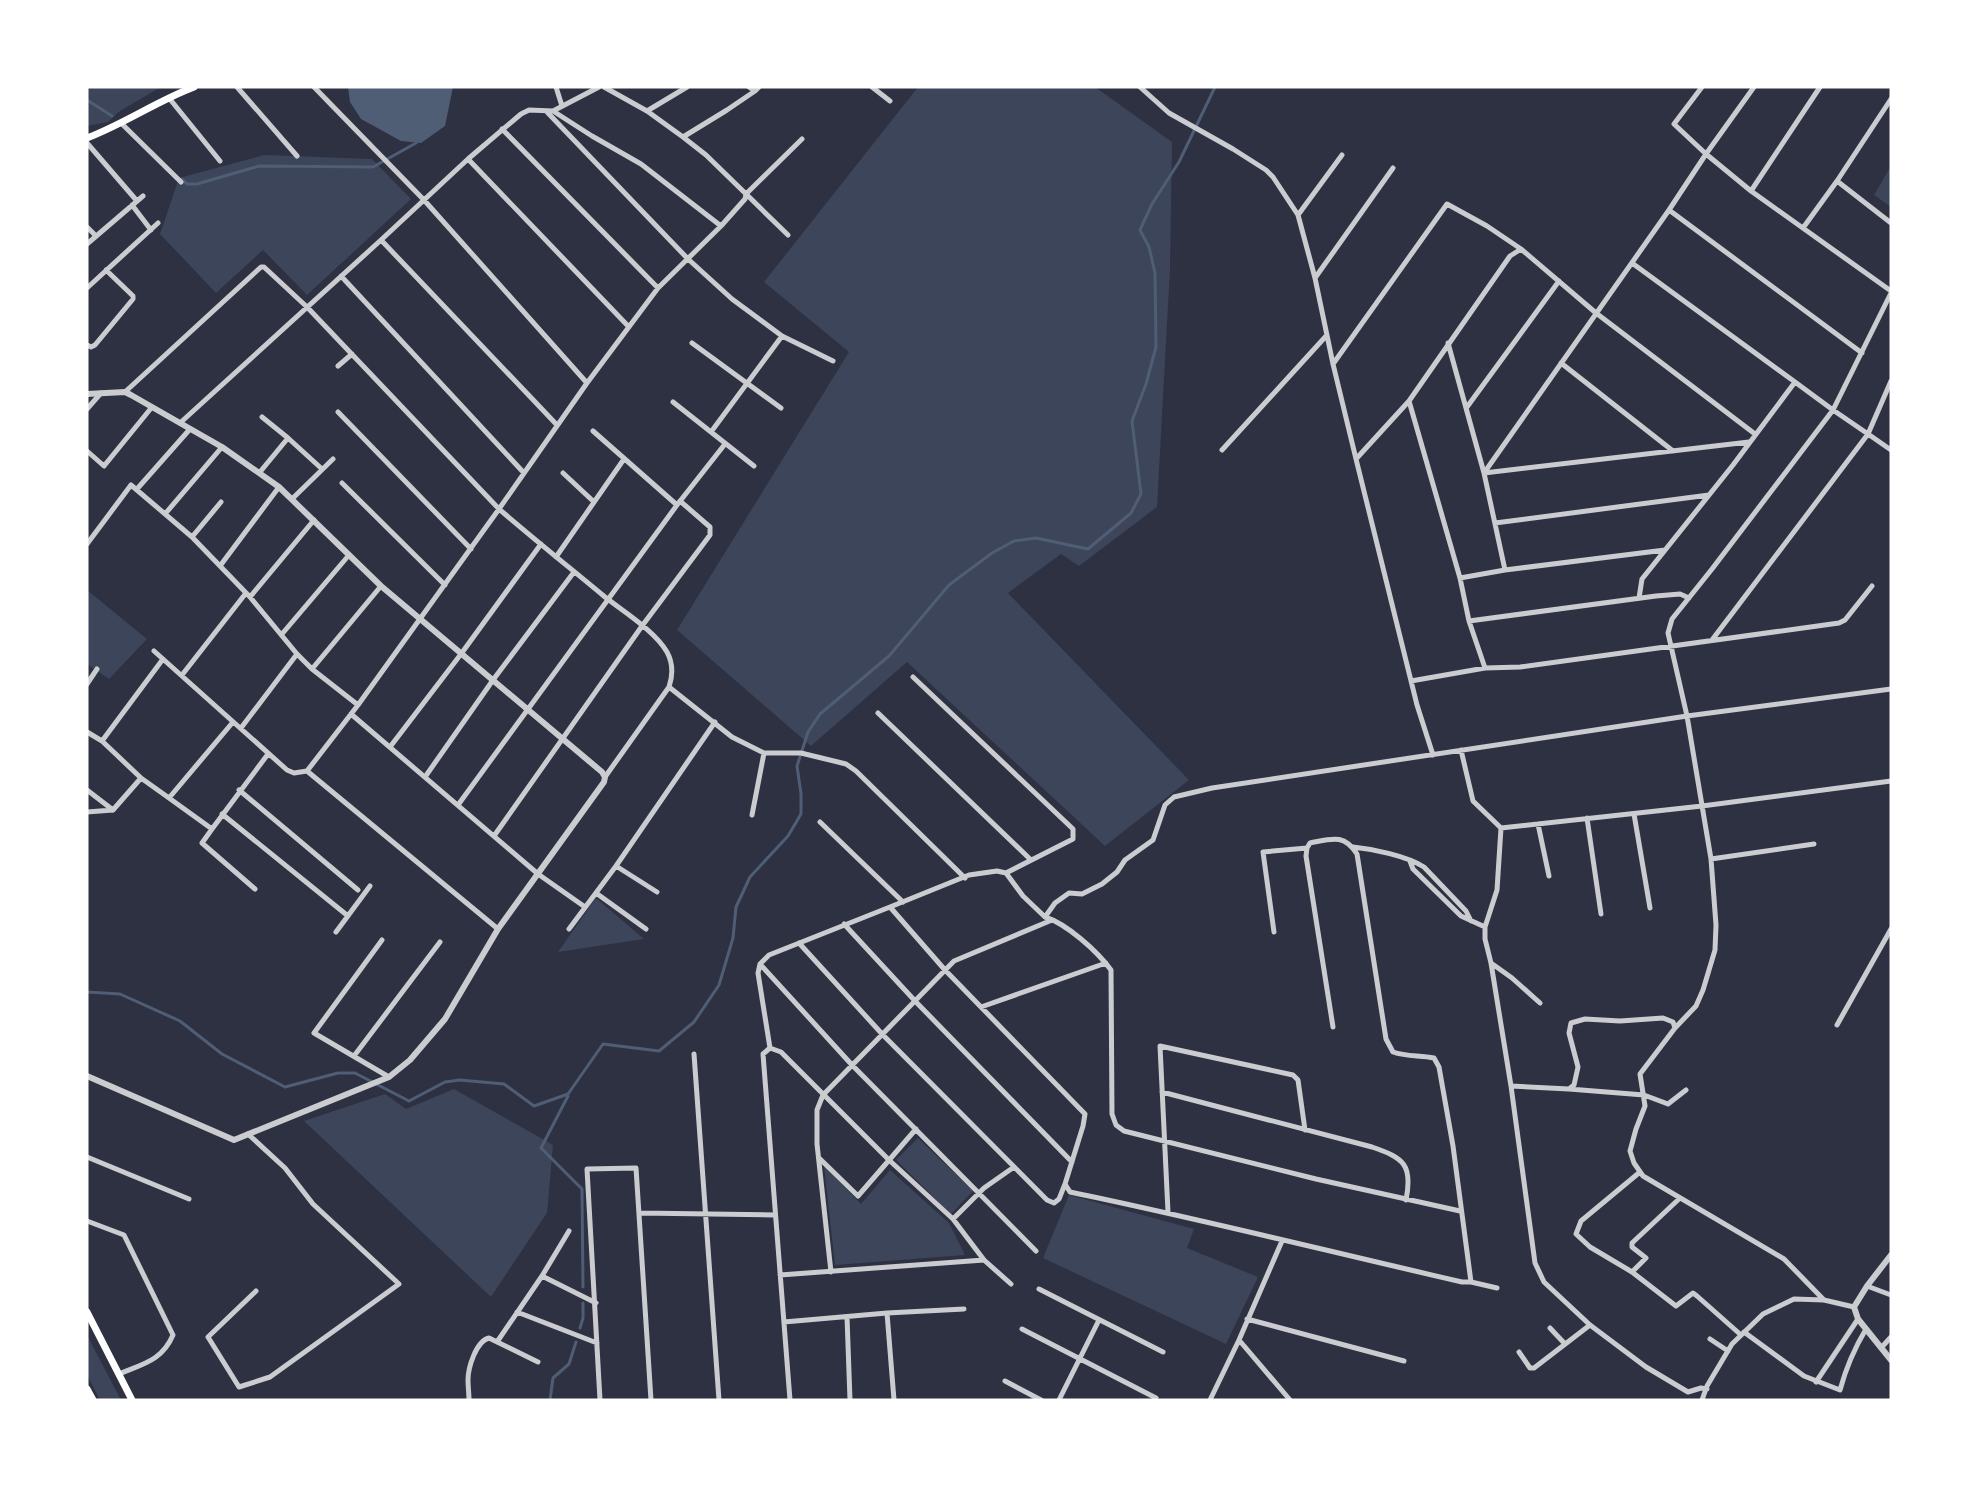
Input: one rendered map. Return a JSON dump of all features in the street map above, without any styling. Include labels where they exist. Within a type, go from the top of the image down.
[{"type":"main road","points":[[87,138],[194,87]]},
{"type":"main road","points":[[87,1312],[132,1400]]},
{"type":"main road","points":[[87,1389],[93,1400]]},
{"type":"street","points":[[237,87],[297,156]]},
{"type":"street","points":[[314,87],[424,200],[587,383]]},
{"type":"street","points":[[556,87],[562,106]]},
{"type":"street","points":[[550,111],[601,87],[647,111],[682,136],[706,155],[788,235]]},
{"type":"street","points":[[647,111],[687,87]]},
{"type":"street","points":[[749,87],[757,89]]},
{"type":"street","points":[[872,87],[890,101]]},
{"type":"street","points":[[1140,87],[1169,113],[1266,170],[1298,215],[1411,681],[1433,755]]},
{"type":"street","points":[[1702,87],[1674,124],[1751,191],[1891,292],[1833,410],[1672,619],[1668,633],[1687,716],[1711,859],[1716,925],[1715,950],[1710,971],[1696,1006],[1640,1074],[1645,1106],[1630,1150],[1634,1163],[1643,1176],[1784,1259],[1824,1300]]},
{"type":"street","points":[[1484,473],[1754,87]]},
{"type":"street","points":[[1751,191],[1820,87]]},
{"type":"street","points":[[682,136],[727,110],[757,89]]},
{"type":"street","points":[[169,98],[220,161]]},
{"type":"street","points":[[1803,228],[1891,99]]},
{"type":"street","points":[[180,423],[468,159],[502,129],[529,110],[550,111],[642,164],[722,226]]},
{"type":"street","points":[[550,111],[687,259],[732,299],[782,336],[833,361]]},
{"type":"street","points":[[121,123],[181,182]]},
{"type":"street","points":[[502,129],[658,288]]},
{"type":"street","points":[[154,651],[287,770],[294,773],[307,771],[420,620],[587,383],[658,288],[722,226],[746,199],[746,194],[802,139]]},
{"type":"street","points":[[87,143],[137,201]]},
{"type":"street","points":[[1298,215],[1342,156]]},
{"type":"street","points":[[468,159],[629,327]]},
{"type":"street","points":[[1315,278],[1393,168]]},
{"type":"street","points":[[1837,181],[1891,223]]},
{"type":"street","points":[[87,244],[143,196]]},
{"type":"street","points":[[1333,364],[1447,204],[1487,226],[1521,249],[1596,313],[1755,434]]},
{"type":"street","points":[[132,205],[151,230]]},
{"type":"street","points":[[1669,210],[1862,353]]},
{"type":"street","points":[[87,288],[158,223]]},
{"type":"street","points":[[87,227],[96,236]]},
{"type":"street","points":[[381,240],[557,425]]},
{"type":"street","points":[[1356,459],[1409,401],[1510,256],[1521,249]]},
{"type":"street","points":[[1632,263],[1891,450]]},
{"type":"street","points":[[87,1076],[234,1140],[389,1077],[410,1060],[445,1019],[498,929],[604,782],[605,777],[669,687],[672,676],[671,662],[666,650],[642,626],[500,509],[307,306],[267,268],[261,267],[125,392]]},
{"type":"street","points":[[87,345],[91,347],[95,345],[133,299],[133,296],[106,270]]},
{"type":"street","points":[[341,276],[524,473]]},
{"type":"street","points":[[1467,406],[1558,281]]},
{"type":"street","points":[[1222,450],[1328,335]]},
{"type":"street","points":[[711,432],[782,336]]},
{"type":"street","points":[[692,343],[781,408]]},
{"type":"street","points":[[1448,343],[1484,473],[1505,570]]},
{"type":"street","points":[[338,366],[352,354]]},
{"type":"street","points":[[1561,363],[1673,451]]},
{"type":"street","points":[[1712,640],[1869,434],[1891,381]]},
{"type":"street","points":[[1639,598],[1642,579],[1795,382]]},
{"type":"street","points":[[87,394],[125,392],[222,447],[260,472],[292,498],[381,586],[602,772],[605,777]]},
{"type":"street","points":[[87,409],[101,393]]},
{"type":"street","points":[[1409,401],[1460,578],[1469,621],[1485,668]]},
{"type":"street","points":[[673,402],[754,466]]},
{"type":"street","points":[[87,452],[104,466],[152,407]]},
{"type":"street","points":[[338,412],[471,549]]},
{"type":"street","points":[[262,417],[322,469]]},
{"type":"street","points":[[136,489],[190,429]]},
{"type":"street","points":[[494,836],[642,626],[710,535],[710,527],[624,459],[593,431]]},
{"type":"street","points":[[260,472],[288,438]]},
{"type":"street","points":[[1484,473],[1749,442]]},
{"type":"street","points":[[458,805],[679,503],[725,444]]},
{"type":"street","points":[[165,514],[222,447]]},
{"type":"street","points":[[292,498],[333,459]]},
{"type":"street","points":[[556,557],[624,459]]},
{"type":"street","points":[[563,473],[593,501]]},
{"type":"street","points":[[342,483],[445,585]]},
{"type":"street","points":[[87,544],[131,485],[192,537],[248,595],[312,669],[358,705]]},
{"type":"street","points":[[220,566],[279,487]]},
{"type":"street","points":[[1495,523],[1709,495]]},
{"type":"street","points":[[192,537],[221,502]]},
{"type":"street","points":[[182,675],[314,520]]},
{"type":"street","points":[[390,747],[541,544]]},
{"type":"street","points":[[1460,578],[1505,570],[1665,550]]},
{"type":"street","points":[[282,634],[350,555]]},
{"type":"street","points":[[425,777],[493,680],[574,572]]},
{"type":"street","points":[[312,669],[381,586]]},
{"type":"street","points":[[1411,681],[1485,668],[1520,667],[1839,623],[1845,620],[1872,586]]},
{"type":"street","points":[[1469,621],[1639,598],[1680,594],[1689,598]]},
{"type":"street","points":[[240,728],[297,654]]},
{"type":"street","points":[[102,741],[163,659]]},
{"type":"street","points":[[87,684],[97,669]]},
{"type":"street","points":[[770,1048],[758,973],[760,964],[769,955],[969,875],[997,871],[1006,873],[1073,839],[1074,829],[913,677]]},
{"type":"street","points":[[669,687],[732,737],[764,753],[801,753],[834,760],[851,767],[965,878]]},
{"type":"street","points":[[1045,917],[1055,903],[1069,893],[1082,894],[1102,884],[1118,872],[1125,860],[1153,840],[1165,805],[1174,797],[1212,788],[1461,750],[1687,716],[1891,689]]},
{"type":"street","points":[[878,713],[1031,860]]},
{"type":"street","points":[[351,714],[538,873],[585,907]]},
{"type":"street","points":[[169,798],[233,722]]},
{"type":"street","points":[[568,929],[616,866],[715,722]]},
{"type":"street","points":[[87,732],[102,741],[141,778],[212,829]]},
{"type":"street","points":[[1461,750],[1473,801],[1501,828],[1497,890],[1485,927],[1485,939],[1491,963],[1536,1263],[1544,1282],[1590,1325],[1646,1367],[1683,1390],[1691,1392],[1707,1389]]},
{"type":"street","points":[[752,814],[764,753]]},
{"type":"street","points":[[255,889],[202,843],[239,790],[268,754]]},
{"type":"street","points":[[307,771],[498,929]]},
{"type":"street","points":[[87,812],[113,810],[141,778]]},
{"type":"street","points":[[1501,828],[1891,782]]},
{"type":"street","points":[[87,790],[113,810]]},
{"type":"street","points":[[239,790],[358,890]]},
{"type":"street","points":[[1634,813],[1650,908]]},
{"type":"street","points":[[222,814],[348,916]]},
{"type":"street","points":[[1587,818],[1601,914]]},
{"type":"street","points":[[820,822],[903,902]]},
{"type":"street","points":[[1538,824],[1549,876]]},
{"type":"street","points":[[1332,1027],[1306,856],[1310,843],[1338,838],[1347,841],[1357,854],[1386,1039],[1394,1052],[1406,1057],[1434,1058],[1439,1067],[1453,1146],[1470,1282]]},
{"type":"street","points":[[1711,859],[1814,844]]},
{"type":"street","points":[[1274,932],[1263,852],[1307,848]]},
{"type":"street","points":[[1353,848],[1368,849],[1417,862],[1466,911],[1471,921],[1485,927]]},
{"type":"street","points":[[616,866],[657,892]]},
{"type":"street","points":[[1006,873],[1023,896],[1045,917],[1080,939],[1112,970],[1112,1114],[1116,1125],[1124,1131],[1406,1200],[1460,1211]]},
{"type":"street","points":[[336,932],[370,885]]},
{"type":"street","points":[[596,893],[646,929]]},
{"type":"street","points":[[799,943],[883,1035],[1047,1200],[1054,1203],[1059,1199],[1065,1185],[1083,1126],[1084,1113],[945,970],[891,907]]},
{"type":"street","points":[[831,1272],[819,1158],[817,1110],[823,1095],[954,961],[1052,920]]},
{"type":"street","points":[[844,924],[916,1002],[1072,1161]]},
{"type":"street","points":[[1837,1025],[1891,929]]},
{"type":"street","points":[[382,940],[314,1033],[389,1077]]},
{"type":"street","points":[[354,1056],[440,942]]},
{"type":"street","points":[[981,1007],[1106,963]]},
{"type":"street","points":[[1491,963],[1540,1003]]},
{"type":"street","points":[[760,964],[852,1065],[1036,1251]]},
{"type":"street","points":[[1569,1089],[1574,1084],[1578,1067],[1569,1033],[1571,1023],[1585,1019],[1620,1021],[1663,1018],[1673,1022],[1676,1028]]},
{"type":"street","points":[[1167,1212],[1160,1046],[1289,1074],[1298,1080],[1305,1130]]},
{"type":"street","points":[[770,1048],[780,1052],[952,1219],[984,1260],[1011,1284]]},
{"type":"street","points":[[770,1048],[763,1054],[790,1400]]},
{"type":"street","points":[[694,1054],[719,1400]]},
{"type":"street","points":[[1510,1086],[1644,1095],[1668,1104],[1686,1090]]},
{"type":"street","points":[[1162,1092],[1394,1155],[1407,1168],[1409,1179],[1406,1200]]},
{"type":"street","points":[[819,1158],[858,1196],[916,1129]]},
{"type":"street","points":[[248,1134],[285,1168],[313,1204],[399,1284],[270,1377],[239,1387],[208,1337],[256,1291]]},
{"type":"street","points":[[87,1157],[189,1199]]},
{"type":"street","points":[[952,1219],[978,1193],[1014,1167]]},
{"type":"street","points":[[600,1400],[587,1169],[636,1168],[651,1400]]},
{"type":"street","points":[[1640,1172],[1581,1221],[1576,1234],[1590,1247],[1632,1272],[1676,1306],[1693,1293],[1790,1367],[1816,1382],[1840,1390],[1846,1367],[1866,1329]]},
{"type":"street","points":[[1065,1185],[1070,1192],[1167,1212],[1462,1282],[1497,1288]]},
{"type":"street","points":[[1632,1272],[1646,1258],[1632,1247],[1632,1243],[1680,1198]]},
{"type":"street","points":[[639,1213],[775,1215]]},
{"type":"street","points":[[87,1221],[124,1234],[173,1335],[168,1347],[161,1355],[119,1374]]},
{"type":"street","points":[[497,1342],[542,1276],[569,1231]]},
{"type":"street","points":[[1210,1400],[1282,1241]]},
{"type":"street","points":[[1854,1307],[1891,1255]]},
{"type":"street","points":[[780,1275],[984,1260]]},
{"type":"street","points":[[542,1276],[596,1303]]},
{"type":"street","points":[[1867,1287],[1891,1295]]},
{"type":"street","points":[[1039,1289],[1163,1352]]},
{"type":"street","points":[[1702,1400],[1732,1344],[1763,1314],[1794,1299],[1824,1300],[1854,1307]]},
{"type":"street","points":[[1854,1307],[1858,1319],[1891,1360]]},
{"type":"street","points":[[784,1322],[964,1309]]},
{"type":"street","points":[[517,1312],[597,1342]]},
{"type":"street","points":[[887,1313],[894,1400]]},
{"type":"street","points":[[847,1317],[850,1400]]},
{"type":"street","points":[[1247,1319],[1404,1360]]},
{"type":"street","points":[[1816,1382],[1858,1319]]},
{"type":"street","points":[[1059,1400],[1099,1320]]},
{"type":"street","points":[[1519,1352],[1530,1368],[1534,1368],[1590,1325]]},
{"type":"street","points":[[1550,1328],[1565,1344]]},
{"type":"street","points":[[1022,1329],[1156,1398]]},
{"type":"street","points":[[1881,1348],[1891,1337]]},
{"type":"street","points":[[469,1400],[468,1378],[480,1344],[484,1339],[489,1338],[538,1362]]},
{"type":"street","points":[[1710,1339],[1728,1352]]},
{"type":"street","points":[[1239,1340],[1290,1400]]},
{"type":"street","points":[[1005,1381],[1041,1400]]},
{"type":"shaded area","points":[[87,87],[161,87],[120,111],[108,122],[87,126]]},
{"type":"shaded area","points":[[348,87],[453,87],[445,126],[421,143],[401,141],[361,119],[350,102]]},
{"type":"shaded area","points":[[918,87],[1095,87],[1172,142],[1170,269],[1157,507],[1079,566],[1061,554],[1008,593],[1189,780],[1105,846],[907,662],[811,746],[677,630],[849,352],[764,282]]},
{"type":"shaded area","points":[[264,155],[372,159],[411,199],[307,295],[263,250],[216,293],[160,234],[179,178]]},
{"type":"shaded area","points":[[1891,166],[1891,207],[1874,195]]},
{"type":"shaded area","points":[[87,590],[147,639],[109,679],[87,664]]},
{"type":"shaded area","points":[[596,898],[644,939],[558,952]]},
{"type":"shaded area","points":[[454,1089],[553,1145],[547,1213],[491,1297],[304,1121],[385,1094],[406,1109]]},
{"type":"shaded area","points":[[918,1138],[973,1191],[951,1214],[896,1160]]},
{"type":"shaded area","points":[[824,1166],[861,1204],[890,1170],[949,1223],[965,1255],[835,1265]]},
{"type":"shaded area","points":[[1069,1195],[1194,1229],[1187,1248],[1258,1277],[1226,1344],[1043,1258]]},
{"type":"shaded area","points":[[87,1335],[121,1400],[100,1400],[87,1375]]},
{"type":"waterway","points":[[87,992],[120,994],[180,1021],[222,1054],[285,1087],[338,1073],[355,1073],[409,1101],[445,1082],[460,1080],[504,1084],[534,1106],[568,1094],[603,1044],[659,1051],[694,1022],[719,985],[733,938],[736,907],[750,877],[788,836],[801,814],[797,766],[808,732],[820,714],[889,656],[949,585],[992,553],[1014,541],[1036,538],[1088,549],[1131,513],[1141,494],[1132,421],[1146,384],[1156,347],[1155,273],[1149,247],[1140,230],[1152,204],[1179,162],[1215,87]]},
{"type":"waterway","points":[[87,100],[112,116]]},
{"type":"waterway","points":[[182,179],[187,184],[197,184],[259,166],[373,167],[416,143]]},
{"type":"waterway","points":[[568,1096],[541,1148],[582,1189],[583,1287]]},
{"type":"waterway","points":[[580,1328],[583,1303]]},
{"type":"waterway","points":[[550,1400],[553,1378],[569,1364],[576,1342]]}]
